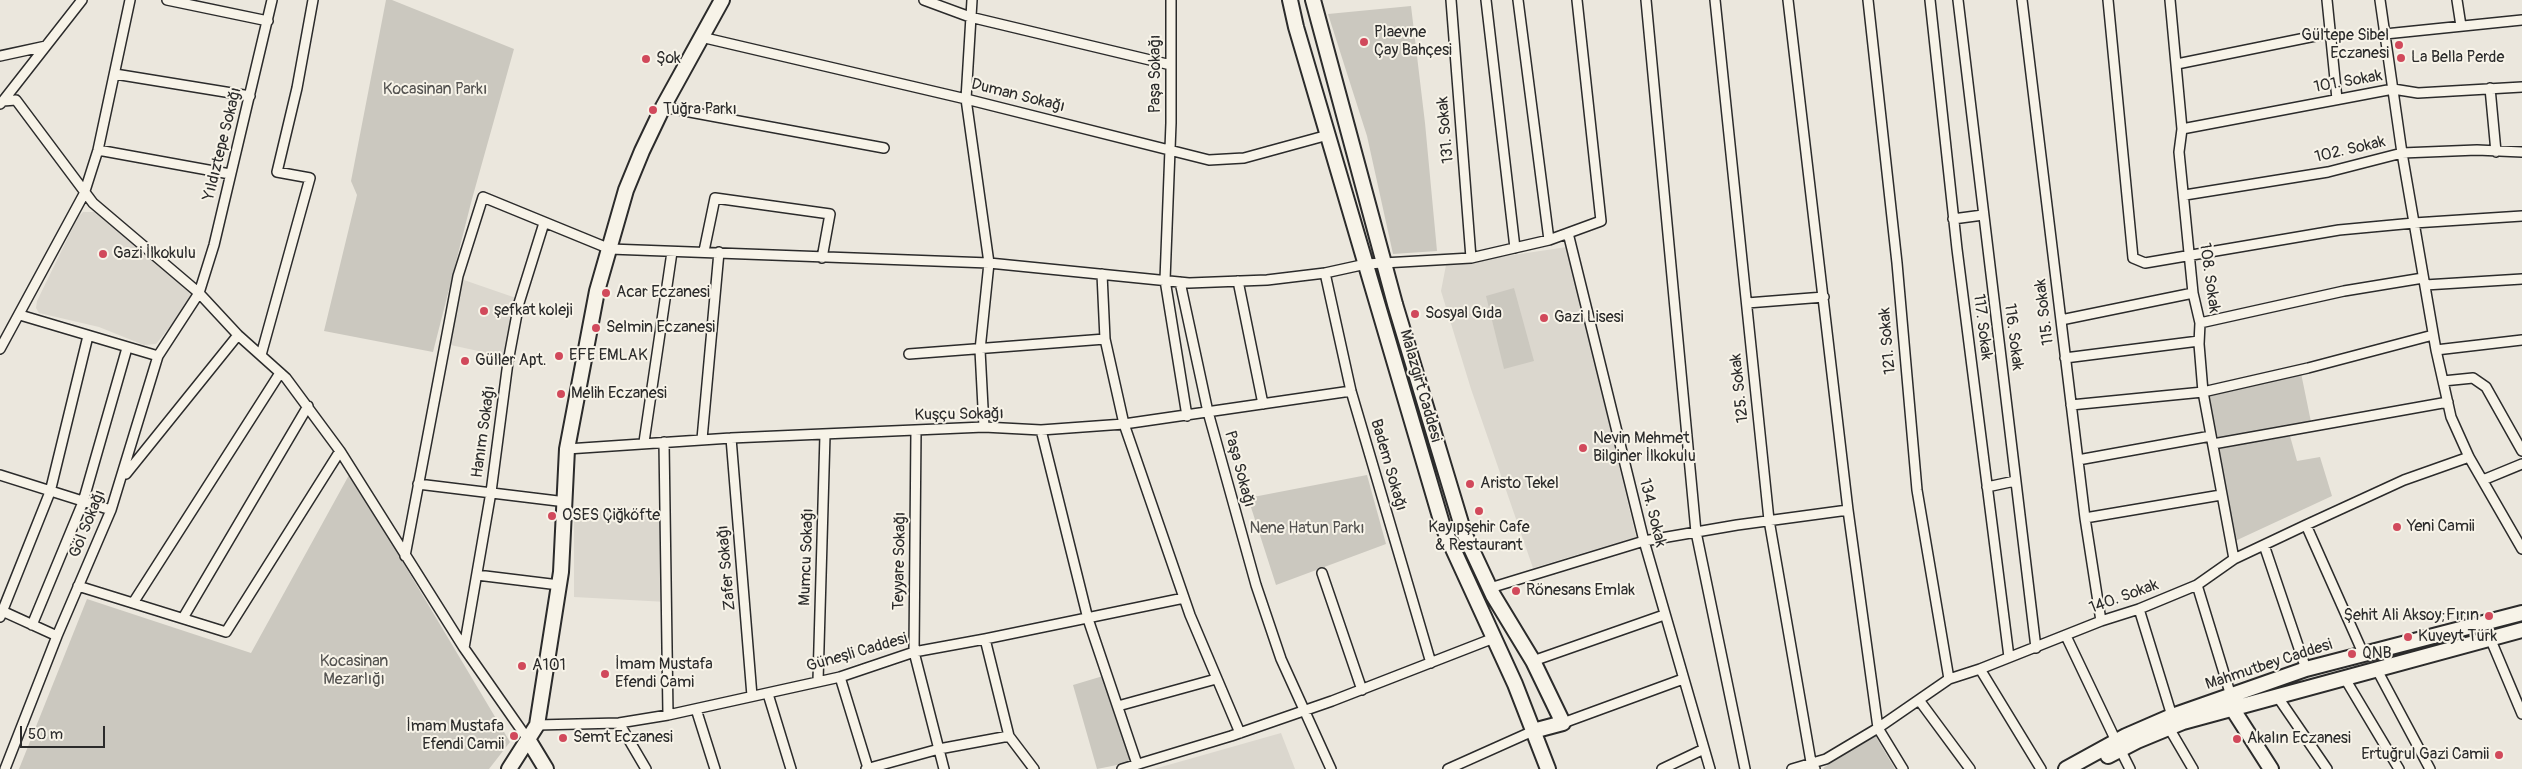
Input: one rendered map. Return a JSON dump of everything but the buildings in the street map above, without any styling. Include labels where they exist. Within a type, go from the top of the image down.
[{"type":"main road","points":[[509,769],[529,741],[537,725],[559,584],[566,502],[566,448],[597,291],[626,190],[662,107],[722,0]]},
{"type":"main road","name":"Malazgirt Caddesi","points":[[1290,0],[1443,527],[1494,638],[1548,769]]},
{"type":"main road","name":"Malazgirt Caddesi","points":[[1313,0],[1383,262],[1464,533],[1490,588],[1533,661],[1563,723]]},
{"type":"main road","name":"Mahmutbey Caddesi","points":[[2066,769],[2170,722],[2232,702],[2306,669],[2522,613]]},
{"type":"main road","name":"Mahmutbey Caddesi","points":[[2232,702],[2277,696],[2344,676],[2522,630]]},
{"type":"main road","points":[[2232,702],[2271,769]]},
{"type":"main road","points":[[1533,730],[1563,723]]},
{"type":"main road","points":[[529,741],[546,769]]},
{"type":"main road","name":"Mahmutbey Caddesi","points":[[2083,769],[2118,745]]},
{"type":"street","points":[[2,103],[82,0]]},
{"type":"street","points":[[0,349],[84,194],[98,150],[130,0]]},
{"type":"street","points":[[167,0],[268,21]]},
{"type":"street","name":"Yıldıztepe Sokağı","points":[[199,293],[214,245],[272,0]]},
{"type":"street","points":[[261,356],[310,178],[277,172],[297,88],[313,0]]},
{"type":"street","points":[[924,0],[970,17],[1171,65]]},
{"type":"street","points":[[972,0],[966,98],[989,263],[980,350],[984,427]]},
{"type":"street","name":"Paşa Sokağı","points":[[1171,0],[1170,149],[1165,280],[1187,416]]},
{"type":"street","name":"131. Sokak","points":[[1451,0],[1471,258]]},
{"type":"street","points":[[1486,0],[1515,248]]},
{"type":"street","points":[[1518,0],[1549,240]]},
{"type":"street","points":[[405,556],[458,276],[483,197],[610,249],[989,263],[1180,282],[1267,280],[1325,273],[1383,262],[1471,258],[1549,240],[1601,221],[1577,0]]},
{"type":"street","points":[[1646,0],[1696,532],[1745,769]]},
{"type":"street","name":"125. Sokak","points":[[1715,0],[1769,520],[1813,766]]},
{"type":"street","points":[[1788,0],[1848,510],[1878,728],[1903,769]]},
{"type":"street","name":"121. Sokak","points":[[1868,0],[1896,263],[1917,490],[1949,679]]},
{"type":"street","name":"117. Sokak","points":[[1930,0],[1954,219],[2009,657]]},
{"type":"street","name":"116. Sokak","points":[[1958,0],[2036,648]]},
{"type":"street","name":"115. Sokak","points":[[2022,0],[2085,518],[2101,621]]},
{"type":"street","points":[[2108,0],[2132,258],[2145,263],[2190,257],[2339,230],[2414,222],[2522,216]]},
{"type":"street","name":"108. Sokak","points":[[2170,0],[2178,64],[2182,130],[2179,152],[2194,293],[2200,323],[2199,341],[2203,392],[2234,559]]},
{"type":"street","points":[[2327,0],[2337,99]]},
{"type":"street","points":[[2380,0],[2402,153],[2433,335],[2451,417],[2469,457],[2522,549]]},
{"type":"street","points":[[2458,0],[2461,26]]},
{"type":"street","points":[[2385,34],[2522,20]]},
{"type":"street","points":[[2178,64],[2330,34]]},
{"type":"street","name":"Duman Sokağı","points":[[701,37],[966,98],[1209,160],[1244,158],[1328,135]]},
{"type":"street","points":[[0,56],[46,46]]},
{"type":"street","points":[[114,74],[250,96]]},
{"type":"street","name":"101. Sokak","points":[[2182,130],[2393,89],[2418,93],[2522,87]]},
{"type":"street","points":[[2490,88],[2496,152]]},
{"type":"street","points":[[2,103],[16,100],[84,194],[199,293],[238,335],[280,373],[308,406],[340,451],[464,648],[529,741]]},
{"type":"street","points":[[662,107],[884,148]]},
{"type":"street","points":[[98,150],[230,174]]},
{"type":"street","name":"102. Sokak","points":[[2185,195],[2328,172],[2402,153],[2522,152]]},
{"type":"street","points":[[704,251],[715,198],[830,214],[822,258]]},
{"type":"street","points":[[1954,219],[1983,215]]},
{"type":"street","name":"Hanım Sokağı","points":[[464,648],[491,492],[508,362],[519,303],[544,223]]},
{"type":"street","name":"134. Sokak","points":[[1568,233],[1644,542],[1710,769]]},
{"type":"street","points":[[644,442],[672,252]]},
{"type":"street","points":[[702,439],[719,252]]},
{"type":"street","name":"Badem Sokağı","points":[[1325,273],[1351,391],[1431,663]]},
{"type":"street","points":[[1102,274],[1105,339],[1124,424],[1184,598],[1240,733]]},
{"type":"street","points":[[2200,323],[2344,291],[2424,281],[2522,279]]},
{"type":"street","points":[[1238,281],[1262,404]]},
{"type":"street","name":"Paşa Sokağı","points":[[1180,282],[1208,412],[1256,585],[1280,659],[1331,769]]},
{"type":"street","name":"Göl Sokağı","points":[[6,769],[57,636],[111,510],[158,356],[199,293]]},
{"type":"street","points":[[2061,320],[2194,293]]},
{"type":"street","points":[[1746,303],[1824,297]]},
{"type":"street","points":[[20,315],[158,356]]},
{"type":"street","points":[[122,478],[238,335]]},
{"type":"street","points":[[2071,405],[2203,392],[2308,368],[2433,335]]},
{"type":"street","points":[[57,636],[32,624],[1,613],[50,492],[88,336]]},
{"type":"street","points":[[909,354],[1105,339]]},
{"type":"street","points":[[2436,350],[2522,340]]},
{"type":"street","points":[[2065,358],[2199,341]]},
{"type":"street","points":[[32,624],[83,502],[127,348]]},
{"type":"street","points":[[132,603],[280,373]]},
{"type":"street","points":[[2443,381],[2473,378],[2486,387],[2522,452]]},
{"type":"street","name":"Kuşçu Sokağı","points":[[566,448],[702,439],[984,427],[1041,430],[1124,424],[1351,391]]},
{"type":"street","points":[[2078,460],[2448,402]]},
{"type":"street","points":[[183,618],[308,406]]},
{"type":"street","name":"Teyyare Sokağı","points":[[916,430],[914,652],[944,769]]},
{"type":"street","points":[[1041,430],[1088,619],[1137,764]]},
{"type":"street","name":"Mumcu Sokağı","points":[[818,681],[825,435]]},
{"type":"street","name":"Zafer Sokağı","points":[[731,438],[752,696]]},
{"type":"street","points":[[664,442],[668,714]]},
{"type":"street","points":[[78,586],[226,632],[340,451]]},
{"type":"street","name":"140. Sokak","points":[[1792,769],[1813,766],[1826,759],[1878,728],[1949,679],[1980,670],[2009,657],[2101,621],[2139,609],[2197,585],[2234,559],[2306,525],[2404,480],[2469,457]]},
{"type":"street","points":[[2483,480],[2522,464]]},
{"type":"street","points":[[0,475],[111,510]]},
{"type":"street","points":[[1987,487],[2016,481]]},
{"type":"street","points":[[418,484],[566,502]]},
{"type":"street","points":[[2085,518],[2221,495]]},
{"type":"street","points":[[1490,588],[1644,542],[1769,520],[1848,510]]},
{"type":"street","points":[[2306,525],[2363,654]]},
{"type":"street","points":[[2264,545],[2306,669]]},
{"type":"street","points":[[1322,573],[1362,690]]},
{"type":"street","points":[[477,575],[559,584]]},
{"type":"street","points":[[2197,585],[2232,702]]},
{"type":"street","name":"Güneşli Caddesi","points":[[537,725],[619,723],[696,709],[840,677],[914,652],[1088,619],[1184,598]]},
{"type":"street","points":[[2139,609],[2170,722],[2193,769]]},
{"type":"street","points":[[1533,661],[1664,615]]},
{"type":"street","points":[[2066,636],[2130,769]]},
{"type":"street","points":[[1122,769],[1303,712],[1494,638]]},
{"type":"street","points":[[2490,638],[2522,714]]},
{"type":"street","points":[[985,639],[1009,736],[1034,769]]},
{"type":"street","points":[[2376,668],[2430,769]]},
{"type":"street","points":[[1980,670],[2041,769]]},
{"type":"street","points":[[2344,676],[2399,769]]},
{"type":"street","points":[[840,677],[867,769],[939,749],[1009,736]]},
{"type":"street","points":[[1118,706],[1216,678]]},
{"type":"street","points":[[1563,723],[1683,679]]},
{"type":"street","points":[[768,694],[791,769]]},
{"type":"street","points":[[2277,696],[2327,769]]},
{"type":"street","points":[[1919,700],[1970,769]]},
{"type":"street","points":[[696,709],[715,769]]},
{"type":"street","points":[[619,723],[646,769]]},
{"type":"street","points":[[1448,769],[1533,730]]},
{"type":"street","points":[[1662,769],[1704,749]]},
{"type":"shaded area","name":"Gazi İlkokulu","points":[[83,212],[94,212],[192,291],[194,295],[192,300],[156,344],[144,345],[99,327],[39,313],[36,308],[37,301],[78,217]]},
{"type":"shaded area","points":[[1567,247],[1636,537],[1533,568],[1471,389],[1441,291],[1446,265]]},
{"type":"shaded area","name":"şefkat koleji","points":[[461,279],[516,298],[506,357],[446,344]]},
{"type":"shaded area","points":[[666,509],[667,602],[574,597],[574,511]]},
{"type":"shaded area","points":[[1281,733],[1295,769],[1154,769]]},
{"type":"green space","name":"Kocasinan Parkı","points":[[386,0],[392,0],[514,49],[472,199],[433,352],[324,331],[357,195],[351,181]]},
{"type":"green space","points":[[1411,6],[1425,123],[1437,251],[1393,254],[1367,136],[1328,14]]},
{"type":"green space","points":[[1514,288],[1534,361],[1504,369],[1486,296]]},
{"type":"green space","points":[[2301,373],[2311,422],[2218,440],[2206,395]]},
{"type":"green space","points":[[2290,436],[2297,461],[2320,457],[2332,496],[2235,541],[2217,449]]},
{"type":"green space","name":"Kocasinan Mezarlığı","points":[[354,466],[401,559],[510,742],[489,769],[19,769],[87,599],[251,653]]},
{"type":"green space","name":"Nene Hatun Parkı","points":[[1367,475],[1386,544],[1276,585],[1248,498]]},
{"type":"green space","points":[[1103,676],[1131,753],[1127,763],[1097,769],[1073,685]]},
{"type":"green space","points":[[1875,735],[1895,769],[1823,768]]},
{"type":"place","name":"Plaevne Çay Bahçesi","points":[[1364,42]]},
{"type":"place","name":"Gültepe Sibel Eczanesi","points":[[2399,45]]},
{"type":"place","name":"La Bella Perde","points":[[2401,58]]},
{"type":"place","name":"Şok","points":[[646,59]]},
{"type":"place","name":"Tuğra Parkı","points":[[653,110]]},
{"type":"place","name":"Gazi İlkokulu","points":[[103,254]]},
{"type":"place","name":"Acar Eczanesi","points":[[606,293]]},
{"type":"place","name":"şefkat koleji","points":[[484,311]]},
{"type":"place","name":"Sosyal Gıda","points":[[1415,314]]},
{"type":"place","name":"Gazi Lisesi","points":[[1544,318]]},
{"type":"place","name":"Selmin Eczanesi","points":[[596,328]]},
{"type":"place","name":"EFE EMLAK","points":[[559,356]]},
{"type":"place","name":"Güller Apt.","points":[[465,361]]},
{"type":"place","name":"Melih Eczanesi","points":[[561,394]]},
{"type":"place","name":"Nevin Mehmet Bilginer İlkokulu","points":[[1583,448]]},
{"type":"place","name":"Aristo Tekel","points":[[1470,484]]},
{"type":"place","name":"Kayıpşehir Cafe & Restaurant","points":[[1479,511]]},
{"type":"place","name":"OSES Çiğköfte","points":[[552,516]]},
{"type":"place","name":"Yeni Camii","points":[[2397,527]]},
{"type":"place","name":"Rönesans Emlak","points":[[1516,591]]},
{"type":"place","name":"Şehit Ali Aksoy;Fırın","points":[[2489,616]]},
{"type":"place","name":"Kuveyt Türk","points":[[2408,637]]},
{"type":"place","name":"QNB","points":[[2352,654]]},
{"type":"place","name":"A101","points":[[522,666]]},
{"type":"place","name":"İmam Mustafa Efendi Cami","points":[[605,674]]},
{"type":"place","name":"İmam Mustafa Efendi Camii","points":[[514,736]]},
{"type":"place","name":"Semt Eczanesi","points":[[563,738]]},
{"type":"place","name":"Akalın Eczanesi","points":[[2237,739]]},
{"type":"place","name":"Ertuğrul Gazi Camii","points":[[2499,755]]}]
